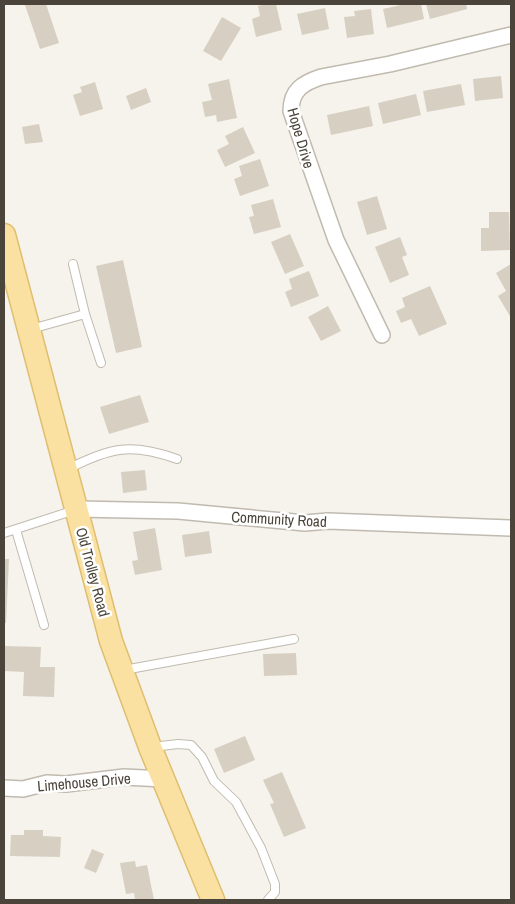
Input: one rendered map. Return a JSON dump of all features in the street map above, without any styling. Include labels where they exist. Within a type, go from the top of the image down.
[{"type":"main road","name":"Old Trolley Road","points":[[4,235],[15,293],[29,329],[112,642],[150,747],[213,900]]},
{"type":"street","name":"Hope Drive","points":[[382,335],[336,240],[320,198],[291,111],[291,100],[294,92],[310,80],[321,77],[390,64],[511,35]]},
{"type":"street","name":"Community Road","points":[[77,509],[178,511],[305,523],[328,521],[511,528]]},
{"type":"street","name":"Limehouse Drive","points":[[4,788],[23,789],[47,783],[66,784],[124,777],[164,779]]},
{"type":"lane","points":[[73,264],[85,314],[101,364]]},
{"type":"lane","points":[[29,329],[85,314]]},
{"type":"lane","points":[[66,470],[96,455],[123,448],[150,449],[177,459]]},
{"type":"lane","points":[[4,533],[77,509]]},
{"type":"lane","points":[[16,530],[44,625]]},
{"type":"lane","points":[[122,670],[294,639]]},
{"type":"lane","points":[[150,747],[178,744],[191,745],[202,756],[214,781],[236,802],[261,848],[275,884],[275,892],[268,900]]},
{"type":"building","points":[[46,4],[59,43],[40,49],[25,5]]},
{"type":"building","points":[[276,4],[282,30],[256,37],[252,19],[260,16],[258,6]]},
{"type":"building","points":[[405,4],[421,4],[424,19],[387,28],[383,9]]},
{"type":"building","points":[[426,4],[466,4],[467,9],[430,19]]},
{"type":"building","points":[[325,8],[329,29],[302,35],[297,14]]},
{"type":"building","points":[[371,9],[374,34],[347,38],[344,17],[355,16],[354,11]]},
{"type":"building","points":[[222,17],[241,28],[221,61],[203,51]]},
{"type":"building","points":[[501,76],[503,98],[475,101],[473,79]]},
{"type":"building","points":[[229,79],[237,118],[217,122],[216,115],[205,117],[202,102],[212,100],[208,84]]},
{"type":"building","points":[[95,82],[103,109],[80,116],[73,95],[82,92],[80,87]]},
{"type":"building","points":[[461,84],[465,105],[427,112],[423,91]]},
{"type":"building","points":[[146,88],[151,102],[131,110],[126,96]]},
{"type":"building","points":[[416,94],[421,115],[383,124],[378,103]]},
{"type":"building","points":[[369,106],[373,126],[331,135],[327,115]]},
{"type":"building","points":[[39,124],[43,142],[25,144],[22,127]]},
{"type":"building","points":[[243,127],[255,153],[225,167],[217,150],[229,144],[225,136]]},
{"type":"building","points":[[260,159],[269,186],[240,196],[234,179],[242,176],[239,166]]},
{"type":"building","points":[[377,196],[387,229],[367,235],[357,202]]},
{"type":"building","points":[[273,199],[281,227],[254,234],[249,217],[254,216],[251,205]]},
{"type":"building","points":[[489,212],[509,212],[510,250],[481,251],[481,228],[489,228]]},
{"type":"building","points":[[290,234],[304,266],[285,274],[271,242]]},
{"type":"building","points":[[400,237],[407,255],[402,257],[409,275],[390,283],[375,247]]},
{"type":"building","points":[[123,260],[142,347],[116,353],[96,266]]},
{"type":"building","points":[[511,264],[511,318],[498,296],[506,291],[496,273]]},
{"type":"building","points":[[309,271],[319,296],[291,307],[285,292],[292,289],[289,279]]},
{"type":"building","points":[[430,286],[447,324],[419,336],[411,319],[401,323],[396,311],[405,307],[402,298]]},
{"type":"building","points":[[328,306],[341,331],[321,341],[308,317]]},
{"type":"building","points":[[140,395],[149,422],[109,434],[100,407]]},
{"type":"building","points":[[145,470],[147,490],[123,493],[121,472]]},
{"type":"building","points":[[155,528],[162,570],[135,575],[132,561],[138,560],[133,532]]},
{"type":"building","points":[[209,531],[212,553],[185,557],[182,535]]},
{"type":"building","points":[[4,559],[9,559],[6,623],[4,623]]},
{"type":"building","points":[[4,646],[41,647],[40,667],[55,667],[54,697],[23,696],[24,672],[4,671]]},
{"type":"building","points":[[296,653],[297,675],[264,676],[263,654]]},
{"type":"building","points":[[245,736],[255,760],[224,773],[214,749]]},
{"type":"building","points":[[282,772],[306,828],[284,837],[270,804],[274,803],[263,780]]},
{"type":"building","points":[[24,830],[43,830],[43,836],[61,837],[60,857],[10,856],[11,835],[24,835]]},
{"type":"building","points":[[92,849],[104,854],[96,873],[84,868]]},
{"type":"building","points":[[135,861],[136,867],[147,865],[154,900],[135,900],[134,893],[126,894],[120,863]]}]
